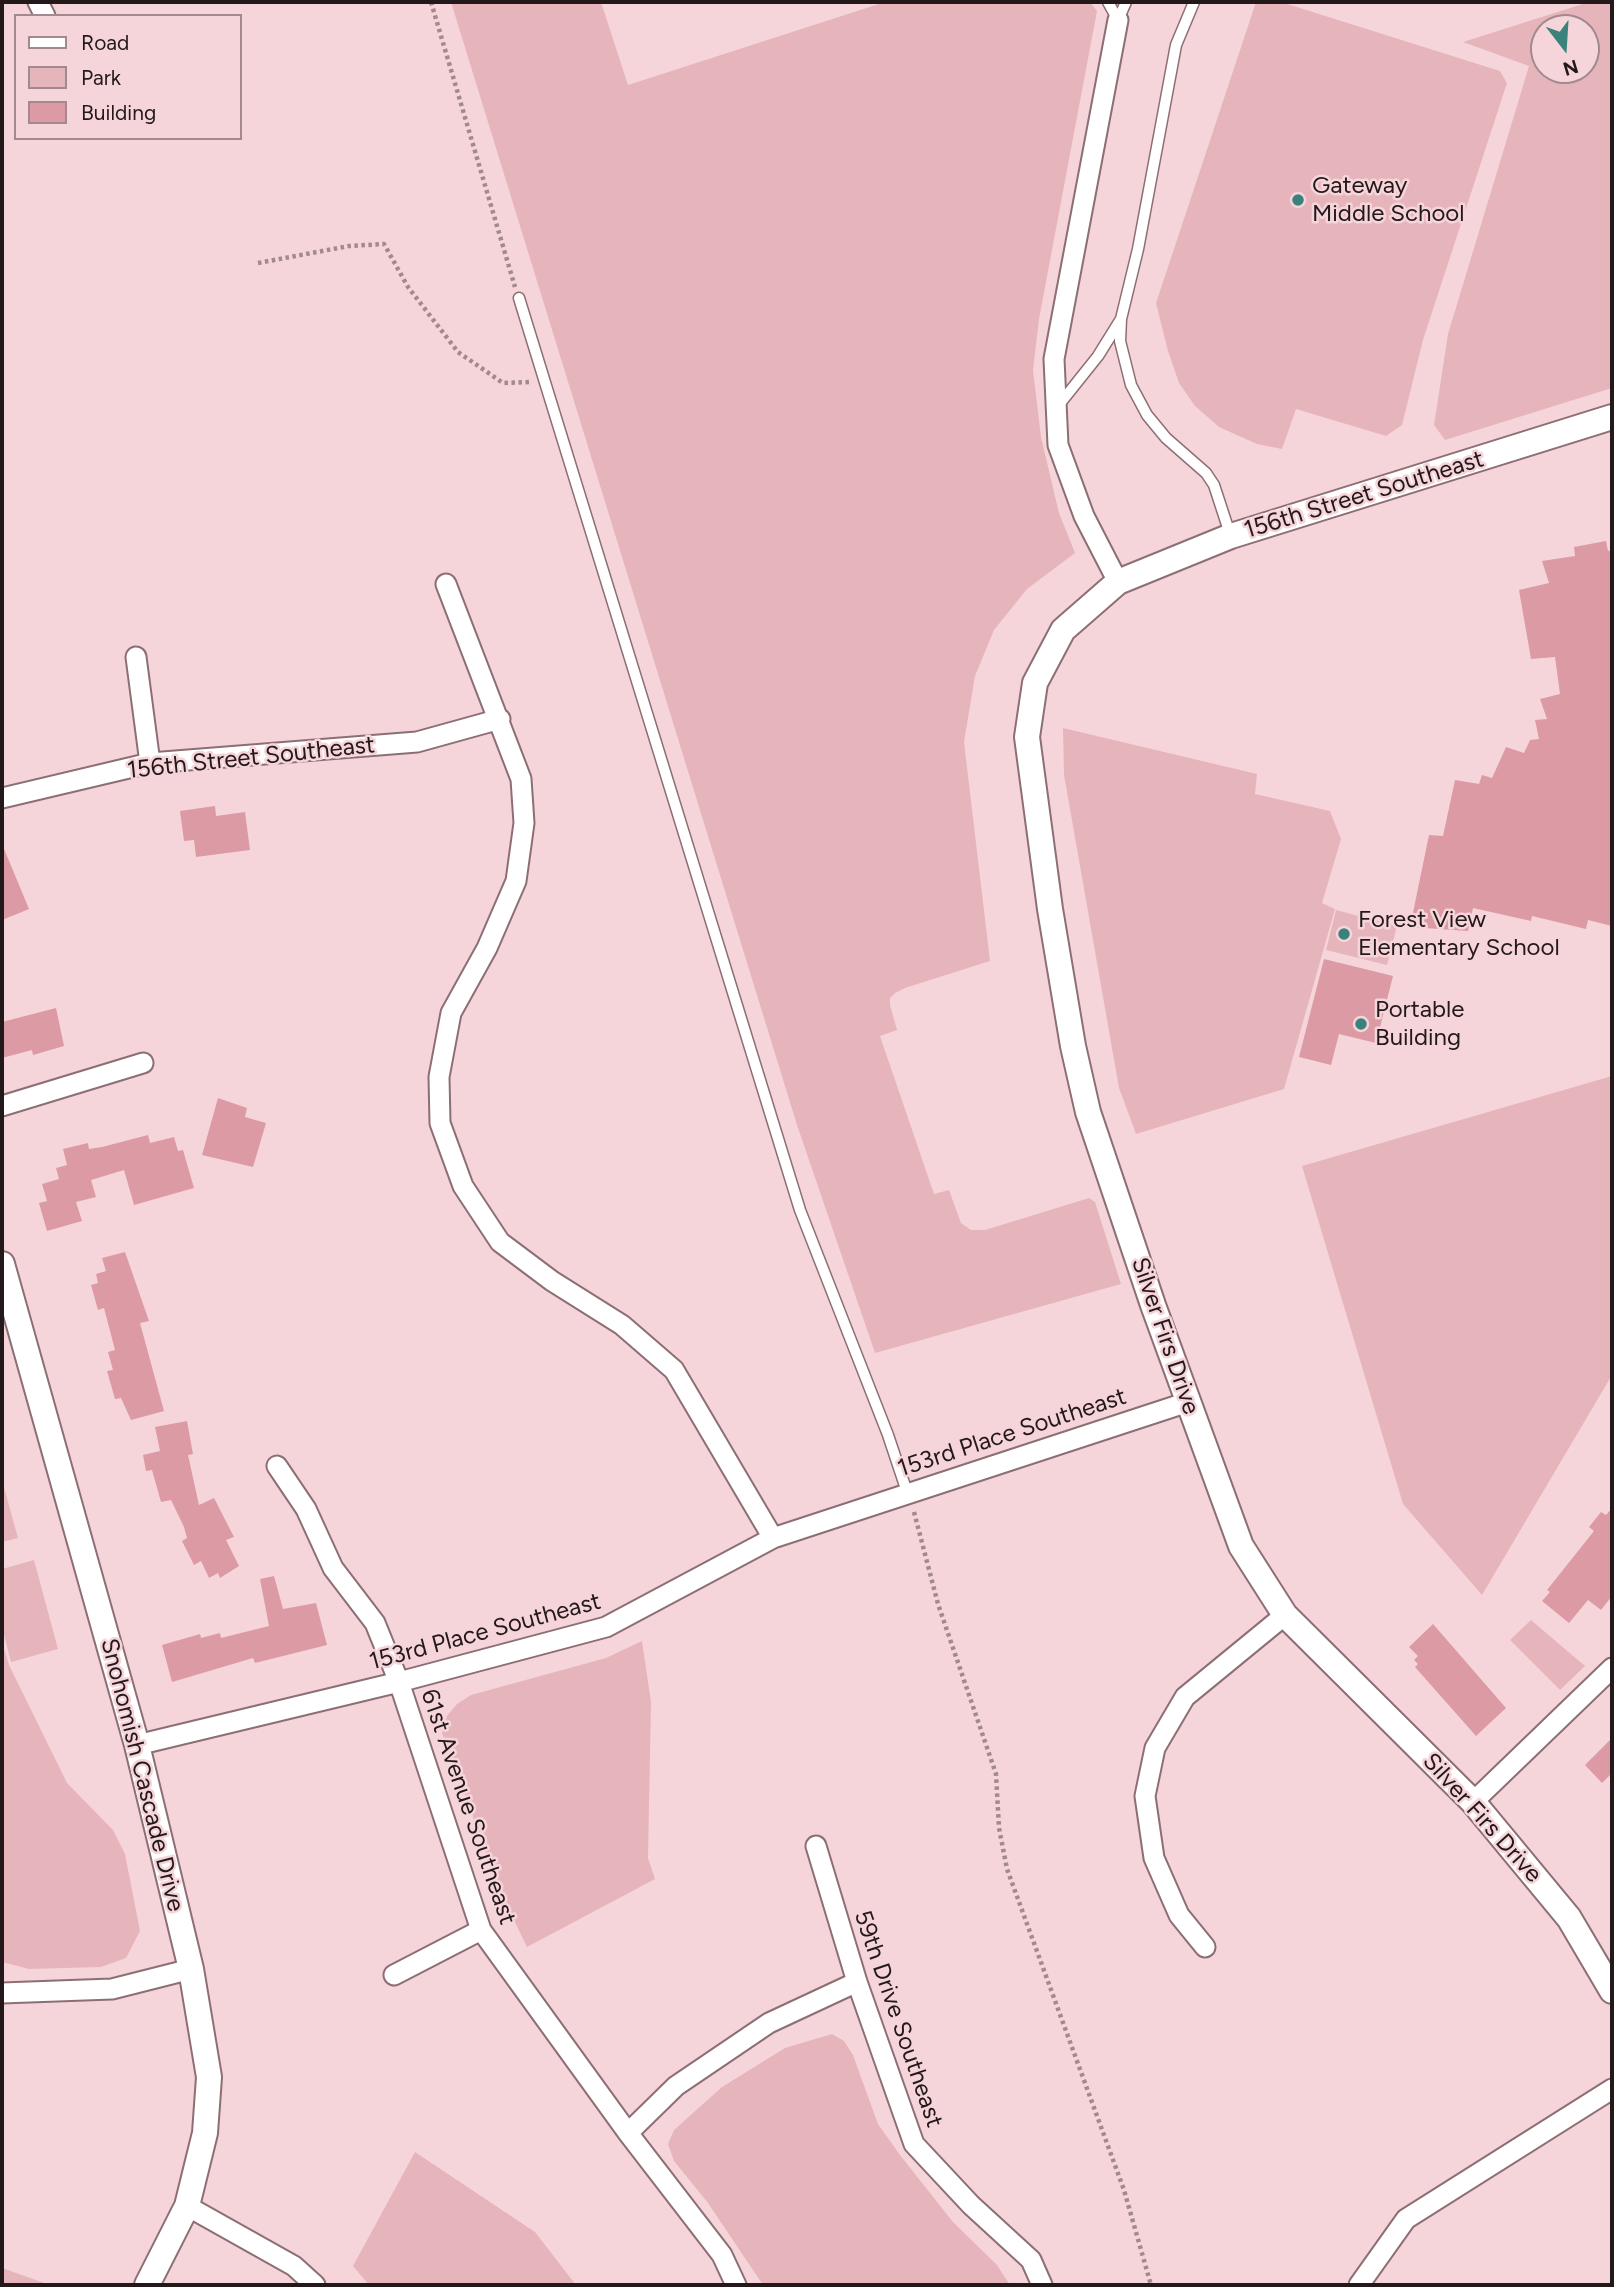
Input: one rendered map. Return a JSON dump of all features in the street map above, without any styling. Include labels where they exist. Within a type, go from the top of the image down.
[{"type":"street","points":[[1118,20],[1054,359],[1058,445],[1084,516],[1118,582]]},
{"type":"street","name":"156th Street Southeast","points":[[1118,582],[1231,536],[1612,416]]},
{"type":"street","name":"Silver Firs Drive","points":[[1118,582],[1063,630],[1035,683],[1027,737],[1056,946],[1088,1112],[1188,1402],[1241,1546],[1285,1615],[1473,1802],[1569,1918],[1612,1991]]},
{"type":"street","points":[[446,584],[521,779],[524,823],[516,881],[487,948],[451,1013],[439,1077],[440,1123],[463,1186],[500,1242],[552,1281],[622,1325],[674,1370],[774,1538]]},
{"type":"street","points":[[136,657],[150,763]]},
{"type":"street","name":"156th Street Southeast","points":[[2,798],[150,763],[417,742],[500,719]]},
{"type":"street","points":[[2,1107],[143,1063]]},
{"type":"street","name":"Snohomish Cascade Drive","points":[[2,1264],[137,1745],[191,1969],[209,2077],[205,2133],[187,2206],[147,2285]]},
{"type":"street","name":"153rd Place Southeast","points":[[137,1745],[399,1682],[606,1627],[774,1538],[907,1492],[1188,1402]]},
{"type":"street","name":"61st Avenue Southeast","points":[[277,1466],[306,1509],[333,1568],[375,1623],[399,1682],[481,1930],[628,2133],[722,2255],[736,2285]]},
{"type":"street","points":[[1205,1947],[1179,1915],[1154,1858],[1145,1796],[1155,1748],[1185,1697],[1285,1615]]},
{"type":"street","points":[[1473,1802],[1612,1668]]},
{"type":"street","name":"59th Drive Southeast","points":[[816,1846],[857,1982],[914,2144],[971,2206],[1031,2260],[1042,2285]]},
{"type":"street","points":[[394,1975],[481,1930]]},
{"type":"street","points":[[2,1993],[112,1989],[191,1969]]},
{"type":"street","points":[[628,2133],[676,2086],[769,2023],[857,1982]]},
{"type":"street","points":[[1359,2285],[1406,2219],[1612,2089]]},
{"type":"street","points":[[187,2206],[294,2266],[315,2285]]},
{"type":"lane","points":[[1108,2],[1118,20]]},
{"type":"lane","points":[[1118,20],[1126,2]]},
{"type":"lane","points":[[1194,2],[1176,45],[1121,319],[1120,341],[1132,385],[1147,415],[1166,438],[1206,473],[1214,485],[1231,536]]},
{"type":"lane","points":[[519,298],[800,1210],[888,1436],[907,1492]]},
{"type":"lane","points":[[1056,409],[1098,356],[1121,319]]},
{"type":"path","points":[[431,2],[519,298]]},
{"type":"path","points":[[258,263],[349,246],[384,244],[408,287],[458,352],[503,383],[544,381]]},
{"type":"path","points":[[907,1492],[921,1530],[938,1604],[996,1774],[999,1828],[1007,1869],[1124,2190],[1152,2285]]},
{"type":"green space","points":[[451,2],[601,2],[628,85],[885,2],[1090,2],[1097,11],[1039,319],[1033,370],[1041,437],[1059,513],[1075,553],[1027,589],[994,630],[975,676],[964,742],[990,961],[895,993],[890,998],[890,1005],[897,1030],[880,1036],[934,1194],[949,1190],[961,1223],[971,1230],[985,1230],[1089,1198],[1095,1202],[1121,1284],[875,1353],[797,1125]]},
{"type":"green space","points":[[1256,2],[1281,2],[1500,71],[1507,83],[1423,340],[1402,425],[1386,436],[1296,409],[1282,449],[1257,444],[1219,427],[1195,406],[1179,383],[1168,351],[1156,303]]},
{"type":"green space","points":[[1589,2],[1612,2],[1612,388],[1445,440],[1434,425],[1448,334],[1529,66],[1463,42],[1530,21],[1530,84],[1600,84],[1600,14],[1551,14]]},
{"type":"green space","points":[[1063,728],[1257,774],[1255,794],[1330,811],[1341,839],[1322,903],[1335,909],[1284,1089],[1136,1134],[1119,1088],[1064,775]]},
{"type":"green space","points":[[1336,910],[1397,926],[1387,965],[1326,950]]},
{"type":"green space","points":[[1612,1076],[1612,1375],[1482,1595],[1403,1504],[1302,1166]]},
{"type":"green space","points":[[2,1480],[18,1538],[2,1542]]},
{"type":"green space","points":[[34,1560],[58,1649],[11,1662],[2,1627],[2,1569]]},
{"type":"green space","points":[[1531,1620],[1585,1666],[1560,1690],[1510,1640]]},
{"type":"green space","points":[[642,1641],[651,1702],[648,1858],[655,1879],[527,1947],[501,1893],[442,1733],[447,1716],[457,1704],[471,1695],[606,1658]]},
{"type":"green space","points":[[2,1642],[9,1665],[67,1783],[113,1830],[125,1854],[140,1931],[126,1958],[101,1967],[29,1969],[2,1962]]},
{"type":"green space","points":[[832,2034],[844,2041],[853,2055],[878,2124],[953,2222],[997,2265],[1010,2285],[763,2285],[708,2203],[674,2161],[668,2144],[674,2130],[722,2087],[785,2048]]},
{"type":"green space","points":[[415,2152],[535,2232],[576,2285],[369,2285],[353,2266]]},
{"type":"green space","points":[[2,2268],[50,2285],[2,2285]]},
{"type":"building","points":[[1606,541],[1608,551],[1612,550],[1612,926],[1588,920],[1586,929],[1532,916],[1531,921],[1473,908],[1468,931],[1410,927],[1429,835],[1443,836],[1455,780],[1479,784],[1482,775],[1492,778],[1506,747],[1524,753],[1530,740],[1539,739],[1535,720],[1547,719],[1540,699],[1560,694],[1555,657],[1531,659],[1519,590],[1549,583],[1542,561],[1575,556],[1574,547]]},
{"type":"building","points":[[215,806],[216,816],[245,812],[250,850],[196,857],[194,840],[184,841],[180,811]]},
{"type":"building","points":[[2,844],[29,909],[2,920]]},
{"type":"building","points":[[1324,959],[1393,976],[1376,1043],[1339,1034],[1331,1065],[1299,1057]]},
{"type":"building","points":[[56,1008],[64,1046],[33,1055],[32,1050],[2,1058],[2,1022]]},
{"type":"building","points":[[218,1098],[247,1108],[245,1117],[266,1123],[253,1167],[202,1155]]},
{"type":"building","points":[[148,1135],[150,1143],[174,1137],[178,1151],[183,1150],[194,1188],[134,1205],[124,1170],[91,1180],[96,1197],[76,1202],[82,1221],[47,1231],[39,1203],[47,1201],[42,1184],[59,1179],[56,1168],[67,1165],[63,1149],[88,1143],[89,1149],[102,1147]]},
{"type":"building","points":[[125,1252],[149,1321],[140,1323],[164,1411],[131,1420],[121,1398],[115,1399],[107,1371],[113,1370],[108,1352],[115,1350],[104,1308],[98,1310],[91,1285],[98,1283],[96,1274],[106,1271],[102,1258]]},
{"type":"building","points":[[187,1421],[193,1454],[188,1455],[199,1505],[214,1498],[234,1537],[226,1540],[239,1566],[220,1578],[218,1573],[209,1578],[201,1561],[194,1565],[182,1541],[187,1538],[171,1500],[161,1502],[152,1470],[146,1471],[143,1455],[160,1451],[155,1427]]},
{"type":"building","points":[[1612,1508],[1612,1596],[1601,1610],[1588,1600],[1569,1623],[1542,1601],[1550,1592],[1547,1590],[1594,1531],[1589,1527],[1601,1512],[1606,1515]]},
{"type":"building","points":[[274,1576],[283,1609],[316,1603],[327,1645],[255,1663],[253,1658],[172,1682],[162,1645],[200,1634],[201,1638],[220,1633],[221,1638],[269,1626],[260,1579]]},
{"type":"building","points":[[1433,1624],[1506,1708],[1476,1736],[1415,1667],[1418,1664],[1414,1660],[1418,1656],[1409,1647]]},
{"type":"building","points":[[1612,1738],[1612,1773],[1602,1783],[1585,1765]]},
{"type":"place","name":"Gateway Middle School","points":[[1298,200]]},
{"type":"place","name":"Forest View Elementary School","points":[[1344,934]]},
{"type":"place","name":"Portable Building","points":[[1361,1024]]}]
